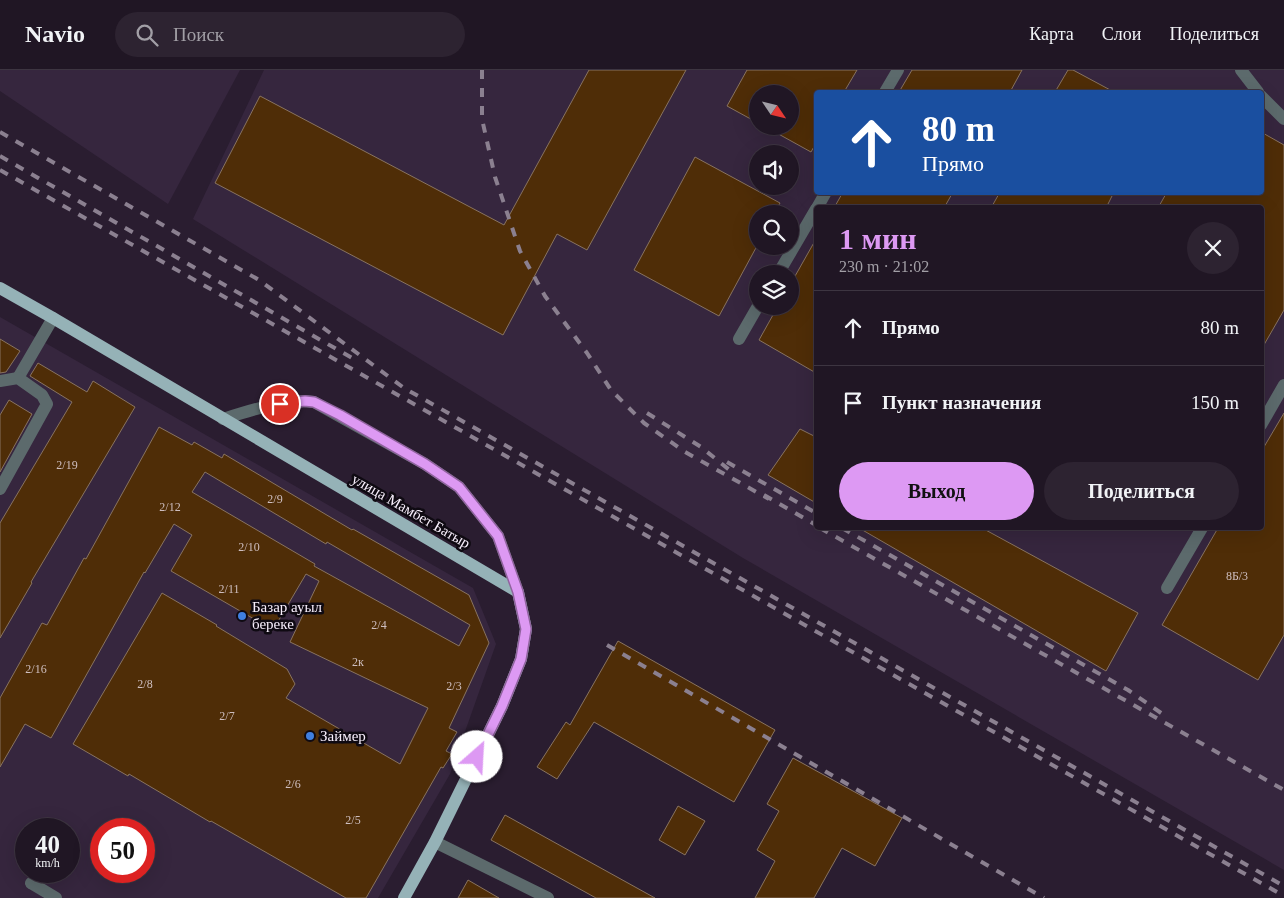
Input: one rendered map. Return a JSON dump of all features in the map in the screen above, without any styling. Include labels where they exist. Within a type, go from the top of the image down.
[{"type":"main road","name":"улица Мамбет Батыр","points":[[0,288],[518,592]]},
{"type":"main road","points":[[404,898],[435,842],[502,706],[521,659],[526,629],[518,592]]},
{"type":"street","points":[[886,90],[898,70]]},
{"type":"street","points":[[1242,70],[1257,90]]},
{"type":"street","points":[[1264,99],[1284,119]]},
{"type":"street","points":[[783,265],[814,213]]},
{"type":"street","points":[[739,339],[753,315]]},
{"type":"street","points":[[18,378],[53,318]]},
{"type":"street","points":[[0,381],[18,378],[42,395],[47,404],[0,489]]},
{"type":"street","points":[[1264,419],[1284,385]]},
{"type":"street","points":[[223,419],[250,410],[295,402],[314,402],[425,464],[459,487],[498,536],[518,592]]},
{"type":"street","points":[[1167,588],[1201,530]]},
{"type":"street","points":[[435,842],[548,898]]},
{"type":"street","points":[[31,883],[56,898]]},
{"type":"shaded area","points":[[0,70],[240,70],[168,204],[0,91]]},
{"type":"shaded area","points":[[264,70],[1284,70],[1284,870],[743,558],[193,219]]},
{"type":"shaded area","name":"Базар ауыл береке","points":[[0,317],[473,588],[496,644],[450,774],[378,898],[0,898]]},
{"type":"building","points":[[589,70],[686,70],[587,250],[557,234],[503,335],[215,183],[260,96],[504,225]]},
{"type":"building","points":[[747,70],[857,70],[845,90],[814,90],[814,147],[811,152],[780,135],[799,135],[799,85],[749,85],[749,118],[727,106]]},
{"type":"building","points":[[912,70],[1022,70],[1011,90],[900,90]]},
{"type":"building","points":[[1068,70],[1073,70],[1110,90],[1056,90]]},
{"type":"building","points":[[1264,134],[1284,145],[1284,310],[1264,345],[1264,205],[1160,205],[1165,195],[1264,195]]},
{"type":"building","points":[[695,157],[749,186],[749,195],[765,195],[780,203],[779,205],[749,205],[749,255],[752,255],[719,316],[634,270]]},
{"type":"building","points":[[841,195],[951,195],[946,205],[836,205]]},
{"type":"building","points":[[998,195],[1112,195],[1108,205],[993,205]]},
{"type":"building","points":[[814,243],[814,372],[759,340],[773,315],[799,315],[799,269]]},
{"type":"building","points":[[0,339],[20,351],[6,372],[0,373]]},
{"type":"building","points":[[38,363],[87,392],[93,381],[135,407],[0,638],[0,523],[72,402],[30,376]]},
{"type":"building","points":[[9,400],[32,414],[0,472],[0,415]]},
{"type":"building","points":[[1284,413],[1284,635],[1258,680],[1162,625],[1217,530],[1264,530],[1264,447]]},
{"type":"building","points":[[159,427],[192,445],[194,442],[222,458],[224,454],[352,530],[469,595],[489,643],[449,728],[457,732],[446,751],[452,754],[443,768],[441,767],[366,898],[346,898],[73,744],[162,593],[287,669],[295,684],[286,698],[400,764],[428,708],[290,642],[319,581],[306,574],[273,630],[171,571],[192,535],[174,524],[144,572],[51,738],[25,724],[0,767],[0,698],[42,623],[47,625],[84,558],[86,559]],"holes":[[[205,472],[326,544],[327,542],[470,625],[459,646],[314,566],[315,564],[192,492]]]},
{"type":"building","points":[[800,429],[814,436],[814,502],[768,475]]},
{"type":"building","points":[[862,530],[986,530],[1138,613],[1106,671]]},
{"type":"building","points":[[618,641],[775,730],[734,802],[594,722],[557,779],[537,767],[566,722],[570,725]]},
{"type":"building","points":[[793,758],[902,818],[875,866],[842,848],[814,898],[755,898],[775,861],[757,850],[779,811],[767,804]]},
{"type":"building","points":[[678,806],[705,821],[685,855],[659,840]]},
{"type":"building","points":[[505,815],[655,898],[596,898],[491,840]]},
{"type":"building","points":[[468,880],[499,898],[458,898]]},
{"type":"railway","points":[[482,70],[482,119],[495,177],[520,251],[545,296],[587,353],[611,390],[644,423],[685,452],[769,499]]},
{"type":"railway","points":[[0,132],[259,280],[404,388],[1284,886]]},
{"type":"railway","points":[[0,156],[359,362]]},
{"type":"railway","points":[[0,170],[1284,896]]},
{"type":"railway","points":[[647,413],[701,447],[732,472]]},
{"type":"railway","points":[[727,462],[814,512]]},
{"type":"railway","points":[[764,495],[814,524]]},
{"type":"railway","points":[[824,530],[1284,790]]},
{"type":"railway","points":[[846,530],[1128,690],[1164,715]]},
{"type":"railway","points":[[607,645],[1044,898]]},
{"type":"place","name":"Базар ауыл береке","points":[[242,616]]},
{"type":"place","name":"Займер","points":[[310,736]]},
{"type":"route","points":[[280,404],[305,401],[314,402],[425,464],[459,487],[498,536],[518,592],[526,629],[521,659],[502,706],[477,757]]}]
